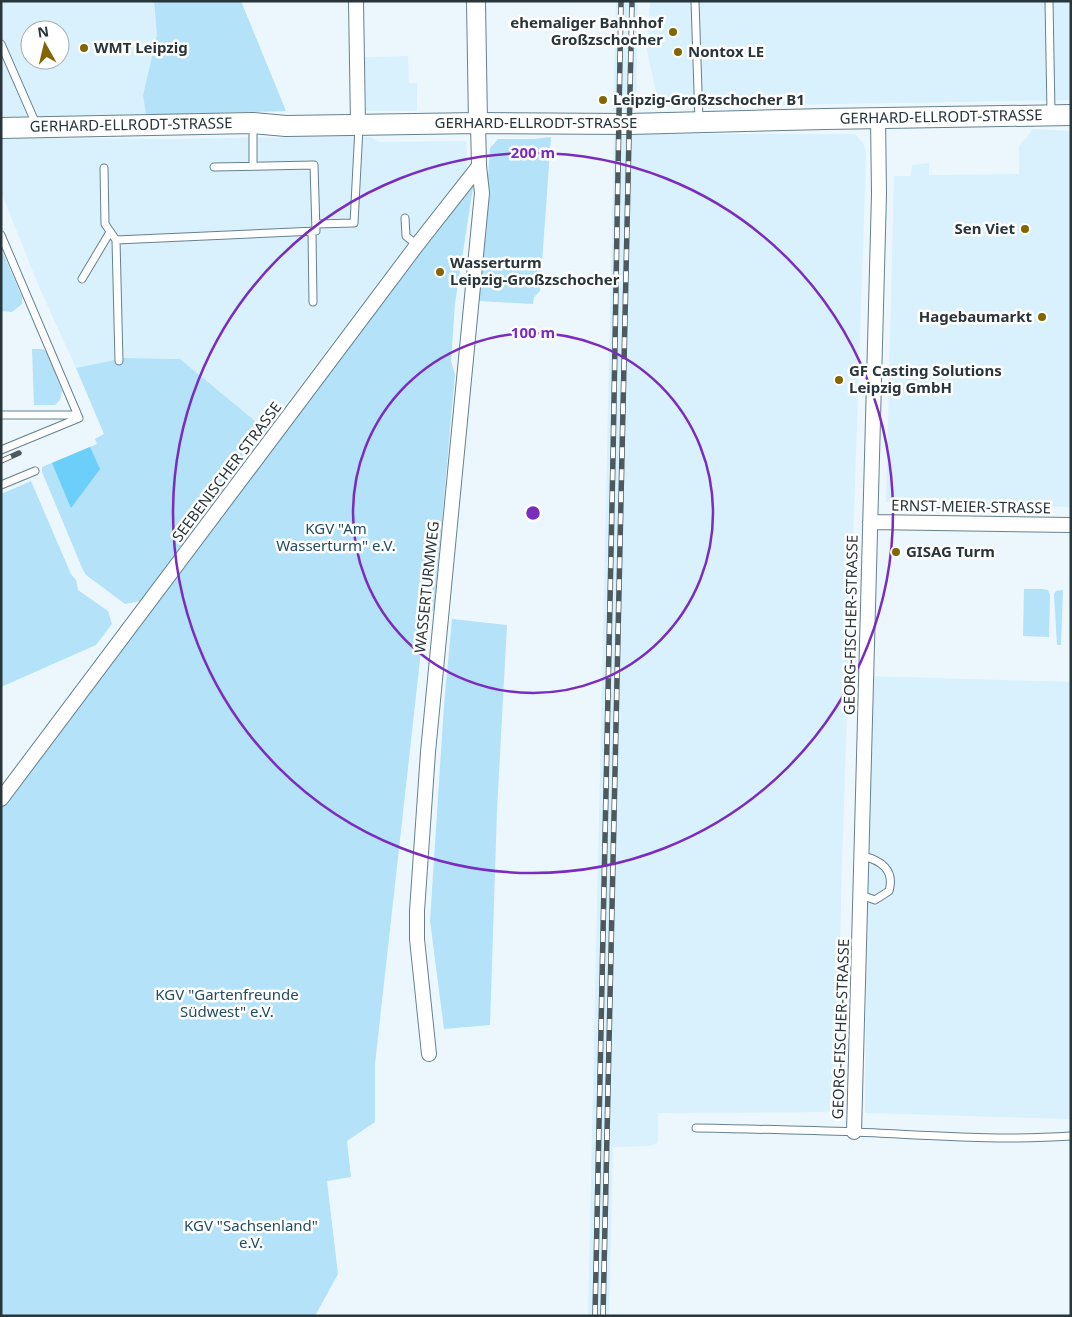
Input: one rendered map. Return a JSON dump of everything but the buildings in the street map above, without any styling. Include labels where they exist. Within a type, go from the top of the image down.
[{"type":"main road","name":"GERHARD-ELLRODT-STRASSE","points":[[1,128],[253,123],[286,126],[478,123],[629,124],[698,121],[1061,116]]},
{"type":"street","points":[[356,1],[358,124]]},
{"type":"street","points":[[476,1],[478,123]]},
{"type":"street","name":"GEORG-FISCHER-STRASSE","points":[[854,1132],[879,194],[878,118]]},
{"type":"street","name":"WASSERTURMWEG","points":[[429,1054],[417,940],[417,911],[428,752],[482,193],[478,123]]},
{"type":"street","name":"SEEBENISCHER STRASSE","points":[[1,799],[417,245],[479,166]]},
{"type":"street","name":"ERNST-MEIER-STRASSE","points":[[870,522],[1071,525]]},
{"type":"lane","points":[[695,1],[698,121]]},
{"type":"lane","points":[[1049,1],[1061,116]]},
{"type":"lane","points":[[1,44],[37,127]]},
{"type":"lane","points":[[253,123],[253,166]]},
{"type":"lane","points":[[316,224],[354,223],[358,124]]},
{"type":"lane","points":[[116,240],[316,231],[314,165],[214,167]]},
{"type":"lane","points":[[104,168],[105,224],[116,240],[119,361]]},
{"type":"lane","points":[[405,218],[406,236],[417,245]]},
{"type":"lane","points":[[82,279],[110,232]]},
{"type":"lane","points":[[312,232],[313,302]]},
{"type":"lane","points":[[1,235],[79,418],[1,450]]},
{"type":"lane","points":[[1,415],[77,414]]},
{"type":"lane","points":[[1,485],[35,471]]},
{"type":"lane","points":[[861,895],[875,900],[889,891],[892,882],[888,869],[874,859],[862,856]]},
{"type":"lane","points":[[696,1128],[1038,1139],[1071,1136]]},
{"type":"shaded area","points":[[1,1],[154,1],[157,35],[143,95],[146,115],[1,117]]},
{"type":"shaded area","points":[[616,1],[638,1],[636,111],[613,111]]},
{"type":"shaded area","points":[[650,1],[1071,1],[1071,100],[659,107],[647,50]]},
{"type":"shaded area","points":[[408,56],[409,83],[417,83],[417,111],[366,111],[365,57]]},
{"type":"shaded area","points":[[1033,129],[1071,131],[1071,507],[886,502],[894,176],[911,176],[912,165],[929,163],[929,175],[1019,174],[1019,146]]},
{"type":"shaded area","points":[[614,134],[855,134],[863,143],[866,152],[866,162],[842,861],[836,1112],[658,1113],[658,1143],[649,1146],[613,1147],[609,1316],[588,1316]]},
{"type":"shaded area","points":[[370,137],[379,142],[466,141],[467,168],[266,430],[180,359],[124,358],[76,368],[40,289],[1,192],[1,138],[173,139]]},
{"type":"shaded area","points":[[869,676],[1071,682],[1071,1119],[865,1113]]},
{"type":"green space","points":[[154,1],[241,1],[286,111],[146,115],[143,95],[157,35]]},
{"type":"green space","points":[[551,137],[540,291],[534,297],[533,304],[479,301],[490,148],[498,139]]},
{"type":"green space","points":[[474,181],[455,304],[451,361],[455,375],[434,610],[425,615],[375,1064],[375,1122],[347,1141],[351,1177],[327,1181],[338,1274],[315,1316],[1,1316],[1,808]]},
{"type":"green space","points":[[3,253],[22,297],[22,304],[12,312],[1,311],[1,254]]},
{"type":"green space","points":[[32,349],[43,349],[48,353],[62,391],[60,400],[55,405],[34,405]]},
{"type":"green space","points":[[124,358],[180,359],[266,430],[141,601],[125,604],[86,575],[42,472],[42,467],[97,444],[95,439],[104,434],[76,368]]},
{"type":"green space","points":[[31,481],[71,574],[76,580],[78,590],[108,611],[112,624],[96,645],[1,687],[1,494]]},
{"type":"green space","points":[[1024,589],[1048,590],[1050,595],[1049,637],[1023,636]]},
{"type":"green space","points":[[1063,590],[1061,645],[1057,645],[1054,594],[1056,591]]},
{"type":"green space","points":[[452,619],[507,625],[497,810],[490,1025],[444,1029],[430,921],[444,705]]},
{"type":"water","points":[[90,447],[100,469],[71,508],[52,463]]},
{"type":"railway","points":[[595,1316],[621,1]]},
{"type":"railway","points":[[603,1316],[632,1]]},
{"type":"railway","points":[[1,461],[19,453]]},
{"type":"place","name":"ehemaliger Bahnhof Großzschocher","points":[[673,32]]},
{"type":"place","name":"WMT Leipzig","points":[[84,48]]},
{"type":"place","name":"Nontox LE","points":[[678,52]]},
{"type":"place","name":"Leipzig-Großzschocher B1","points":[[603,100]]},
{"type":"place","name":"Sen Viet","points":[[1025,229]]},
{"type":"place","name":"Wasserturm Leipzig-Großzschocher","points":[[440,272]]},
{"type":"place","name":"Hagebaumarkt","points":[[1042,317]]},
{"type":"place","name":"GF Casting Solutions Leipzig GmbH","points":[[839,380]]},
{"type":"place","name":"GISAG Turm","points":[[896,552]]},
{"type":"park label","name":"KGV \"Am Wasserturm\" e.V.","points":[[336,538]]},
{"type":"park label","name":"KGV \"Gartenfreunde Südwest\" e.V.","points":[[227,1004]]},
{"type":"park label","name":"KGV \"Sachsenland\" e.V.","points":[[251,1234]]}]
